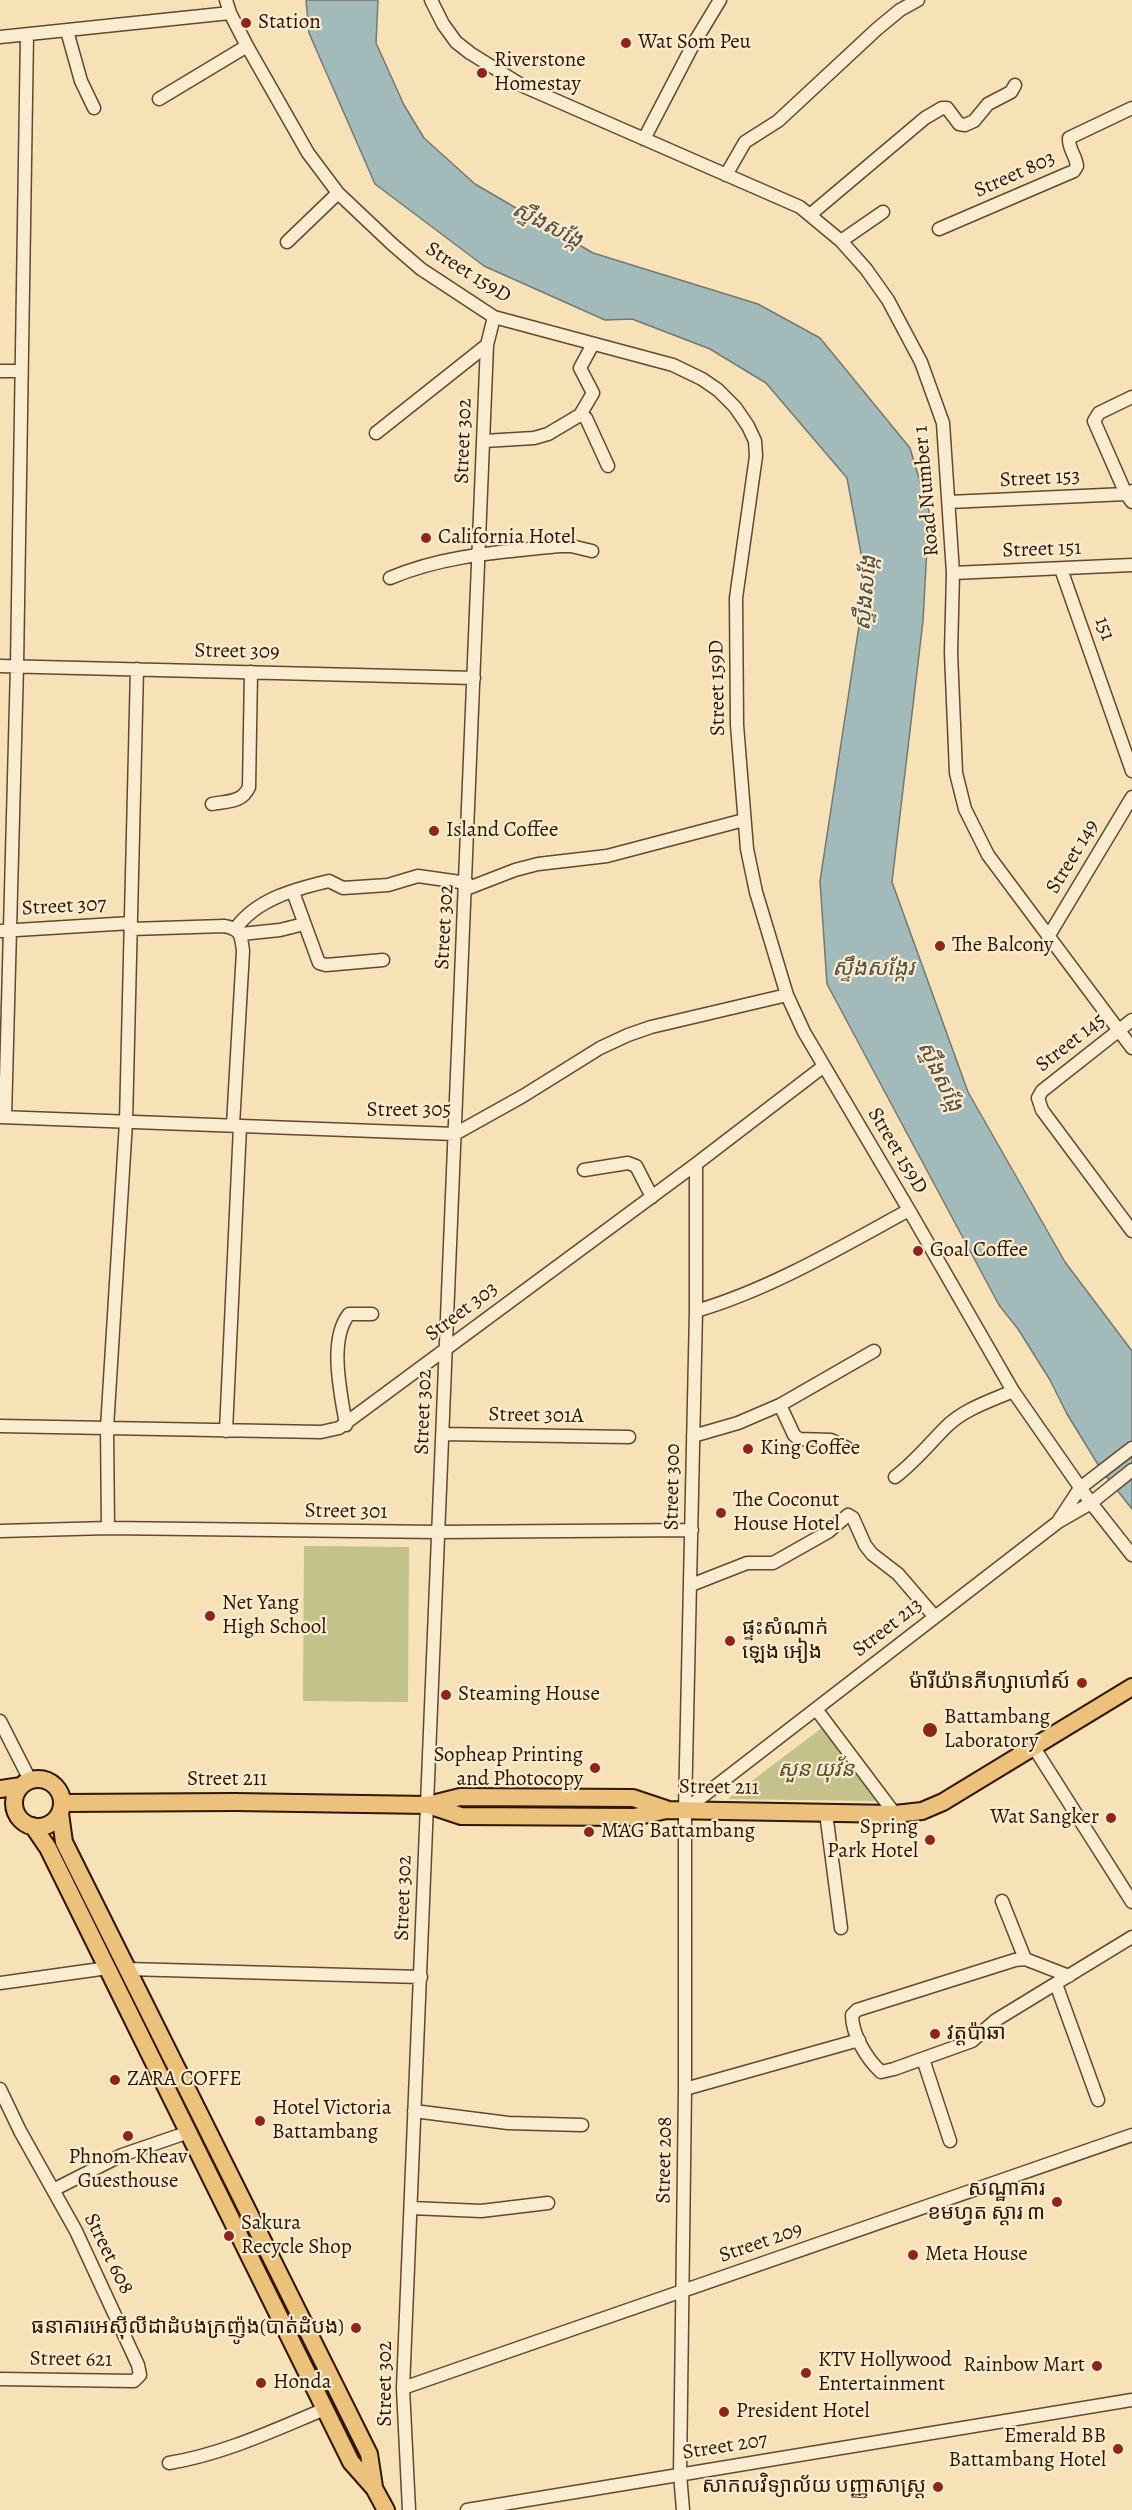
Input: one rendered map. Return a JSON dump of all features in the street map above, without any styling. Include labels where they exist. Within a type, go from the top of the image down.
[{"type":"main road","name":"Street 211","points":[[61,1808],[235,1802],[428,1805],[461,1816],[634,1817],[667,1810],[895,1814],[921,1811],[943,1802],[1132,1687]]},
{"type":"main road","points":[[0,1789],[43,1779],[55,1785],[62,1797],[64,1842],[369,2454],[374,2488]]},
{"type":"main road","points":[[25,1783],[14,1803],[17,1815],[21,1820],[33,1826],[48,1848],[351,2462],[374,2488],[385,2510]]},
{"type":"main road","points":[[33,1826],[46,1825],[56,1818],[61,1808]]},
{"type":"main road","points":[[0,1814],[17,1815]]},
{"type":"street","name":"Road Number 1","points":[[431,0],[443,24],[456,42],[499,72],[563,105],[800,207],[811,214],[866,268],[888,300],[921,362],[943,423],[953,573],[951,653],[956,773],[970,823],[983,846],[1048,937],[1132,1048]]},
{"type":"street","points":[[644,139],[694,43],[720,0]]},
{"type":"street","points":[[726,175],[745,142],[778,121],[898,5],[918,0]]},
{"type":"street","points":[[0,37],[67,31],[228,6]]},
{"type":"street","name":"Street 159D","points":[[228,6],[247,46],[308,153],[338,193],[421,268],[494,317],[673,365],[702,379],[718,390],[735,407],[748,426],[755,441],[756,456],[736,598],[737,725],[747,849],[756,892],[787,995],[804,1032],[1013,1391],[1080,1488],[1132,1555]]},
{"type":"street","points":[[67,31],[81,81],[94,108]]},
{"type":"street","points":[[3,1117],[5,930],[17,666],[27,35]]},
{"type":"street","points":[[159,99],[247,46]]},
{"type":"street","points":[[811,214],[925,118],[942,108],[947,108],[959,124],[965,125],[974,121],[988,104],[1011,92],[1015,85]]},
{"type":"street","name":"Street 803","points":[[939,229],[1074,171],[1077,160],[1068,143],[1068,138],[1132,108]]},
{"type":"street","points":[[287,242],[338,193]]},
{"type":"street","points":[[841,241],[883,212]]},
{"type":"street","name":"Street 302","points":[[409,2510],[403,2388],[487,345],[494,317]]},
{"type":"street","points":[[483,441],[534,438],[548,434],[580,415],[593,393],[580,368],[593,344]]},
{"type":"street","points":[[376,433],[487,345]]},
{"type":"street","points":[[0,372],[21,371]]},
{"type":"street","points":[[1130,496],[1094,421],[1099,413],[1132,397]]},
{"type":"street","points":[[580,415],[586,418],[608,466]]},
{"type":"street","name":"Street 153","points":[[949,502],[1130,496]]},
{"type":"street","points":[[390,578],[412,569],[479,554],[559,546],[592,551]]},
{"type":"street","name":"Street 151","points":[[953,573],[1132,565]]},
{"type":"street","name":"151","points":[[1061,569],[1132,771]]},
{"type":"street","name":"Street 309","points":[[0,666],[474,678]]},
{"type":"street","points":[[108,1528],[107,1428],[126,1122],[137,669]]},
{"type":"street","points":[[212,804],[239,799],[245,795],[249,787],[251,672]]},
{"type":"street","name":"Street 149","points":[[1048,937],[1132,797]]},
{"type":"street","points":[[226,1431],[243,951],[239,931],[246,914],[259,904],[329,881],[343,888],[350,888],[388,885],[418,876],[466,886],[531,866],[607,856],[744,820]]},
{"type":"street","points":[[293,892],[319,963],[326,965],[383,960]]},
{"type":"street","name":"Street 307","points":[[5,930],[224,926],[239,931],[280,930],[304,924]]},
{"type":"street","name":"Street 305","points":[[3,1117],[455,1134],[523,1096],[600,1048],[628,1035],[651,1027],[787,995]]},
{"type":"street","name":"Street 145","points":[[1132,1020],[1042,1091],[1038,1098],[1042,1110],[1132,1231]]},
{"type":"street","name":"Street 303","points":[[0,1426],[321,1432],[346,1425],[446,1347],[652,1197],[824,1066]]},
{"type":"street","points":[[584,1170],[628,1163],[636,1166],[652,1197]]},
{"type":"street","name":"Street 300","points":[[685,1810],[696,1311],[696,1164]]},
{"type":"street","points":[[696,1311],[722,1304],[792,1272],[909,1210]]},
{"type":"street","points":[[346,1425],[337,1370],[342,1323],[349,1314],[372,1314]]},
{"type":"street","points":[[693,1436],[738,1423],[780,1404],[874,1352]]},
{"type":"street","points":[[895,1477],[911,1466],[946,1427],[959,1417],[1013,1391]]},
{"type":"street","points":[[780,1404],[796,1437],[835,1440],[847,1448]]},
{"type":"street","name":"Street 301A","points":[[443,1434],[630,1437]]},
{"type":"street","name":"Street 213","points":[[1058,1522],[1080,1488],[1132,1448]]},
{"type":"street","name":"Street 213","points":[[685,1810],[1058,1522],[1091,1503],[1132,1470]]},
{"type":"street","points":[[691,1585],[747,1563],[773,1563],[828,1532],[848,1515],[853,1518],[865,1545],[872,1554],[897,1574],[935,1617]]},
{"type":"street","name":"Street 301","points":[[0,1531],[108,1528],[439,1532],[692,1530]]},
{"type":"street","points":[[816,1709],[895,1814]]},
{"type":"street","points":[[0,1721],[25,1783]]},
{"type":"street","points":[[1033,1746],[1132,1902]]},
{"type":"street","name":"Street 208","points":[[684,2510],[680,2474],[685,2089],[685,1810]]},
{"type":"street","points":[[826,1813],[841,1928]]},
{"type":"street","points":[[1002,1901],[1025,1959]]},
{"type":"street","points":[[1069,1976],[1025,1959],[1016,1960],[858,2010],[852,2015],[852,2020],[870,2062],[881,2072],[972,2041],[996,2020],[1056,1984],[1069,1976],[1132,1937]]},
{"type":"street","points":[[0,1983],[108,1968]]},
{"type":"street","points":[[127,1968],[421,1977]]},
{"type":"street","points":[[1056,1984],[1098,2100]]},
{"type":"street","points":[[685,2089],[859,2040]]},
{"type":"street","points":[[923,2059],[950,2141]]},
{"type":"street","name":"Street 608","points":[[0,2089],[20,2131],[76,2231],[138,2365],[140,2375]]},
{"type":"street","points":[[414,2111],[508,2123],[582,2125]]},
{"type":"street","points":[[52,2190],[122,2155],[189,2132]]},
{"type":"street","name":"Street 209","points":[[403,2388],[1132,2135]]},
{"type":"street","points":[[411,2208],[481,2211],[548,2203]]},
{"type":"street","name":"Street 621","points":[[0,2379],[134,2381],[140,2375]]},
{"type":"street","name":"Street 207","points":[[467,2510],[1132,2400]]},
{"type":"street","points":[[169,2463],[198,2458],[239,2444],[325,2409]]},
{"type":"green space","points":[[304,1546],[409,1547],[408,1702],[303,1701]]},
{"type":"green space","name":"សួន យុវ័ន","points":[[823,1727],[877,1801],[728,1799]]},
{"type":"water","name":"ស្ទឹងសង្កែរ","points":[[306,0],[378,0],[376,43],[404,105],[424,138],[475,184],[593,253],[758,304],[820,338],[910,448],[929,511],[923,621],[892,882],[968,1092],[1065,1262],[1132,1351],[1132,1509],[1102,1471],[1067,1414],[1050,1380],[1018,1329],[999,1305],[827,984],[820,881],[866,580],[847,478],[766,383],[710,349],[632,319],[605,320],[484,266],[375,184],[309,33]]},
{"type":"place","name":"Station","points":[[246,23]]},
{"type":"place","name":"Wat Som Peu","points":[[626,43]]},
{"type":"place","name":"Riverstone Homestay","points":[[482,73]]},
{"type":"place","name":"California Hotel","points":[[426,538]]},
{"type":"place","name":"Island Coffee","points":[[434,831]]},
{"type":"place","name":"The Balcony","points":[[940,946]]},
{"type":"place","name":"Goal Coffee","points":[[918,1251]]},
{"type":"place","name":"King Coffee","points":[[748,1449]]},
{"type":"place","name":"The Coconut House Hotel","points":[[721,1513]]},
{"type":"place","name":"Net Yang High School","points":[[210,1616]]},
{"type":"place","name":"ផ្ទះសំណាក់ ឡេង អៀង","points":[[730,1641]]},
{"type":"place","name":"ម៉ារីយ៉ានភីហ្សាហៅស៍","points":[[1082,1683]]},
{"type":"place","name":"Steaming House","points":[[446,1695]]},
{"type":"place","name":"Battambang Laboratory","points":[[930,1730]]},
{"type":"place","name":"Sopheap Printing and Photocopy","points":[[595,1768]]},
{"type":"place","name":"Wat Sangker","points":[[1111,1818]]},
{"type":"place","name":"MAG Battambang","points":[[589,1832]]},
{"type":"place","name":"Spring Park Hotel","points":[[930,1840]]},
{"type":"place","name":"វត្តប៉ាឆា","points":[[935,2034]]},
{"type":"place","name":"ZARA COFFE","points":[[115,2080]]},
{"type":"place","name":"Hotel Victoria Battambang","points":[[260,2121]]},
{"type":"place","name":"Phnom Kheav Guesthouse","points":[[128,2136]]},
{"type":"place","name":"សណ្ឋាគារ ខមហ្វត ស្តារ ៣","points":[[1057,2202]]},
{"type":"place","name":"Sakura Recycle Shop","points":[[229,2236]]},
{"type":"place","name":"Meta House","points":[[913,2255]]},
{"type":"place","name":"ធនាគារអេស៊ីលីដាដំបងក្រញ៉ូង(បាត់ដំបង)","points":[[356,2328]]},
{"type":"place","name":"Rainbow Mart","points":[[1097,2366]]},
{"type":"place","name":"KTV Hollywood Entertainment","points":[[806,2373]]},
{"type":"place","name":"Honda","points":[[261,2383]]},
{"type":"place","name":"President Hotel","points":[[724,2412]]},
{"type":"place","name":"Emerald BB Battambang Hotel","points":[[1118,2449]]},
{"type":"place","name":"សាកលវិទ្យាល័យ បញ្ញាសាស្ត្រ","points":[[938,2487]]},
{"type":"water label","name":"ស្ទឹងសង្កែ","points":[[547,226]]},
{"type":"water label","name":"ស្ទឹងសង្កែ","points":[[867,593]]},
{"type":"water label","name":"ស្ទឹងសង្កែ","points":[[939,1077]]}]
